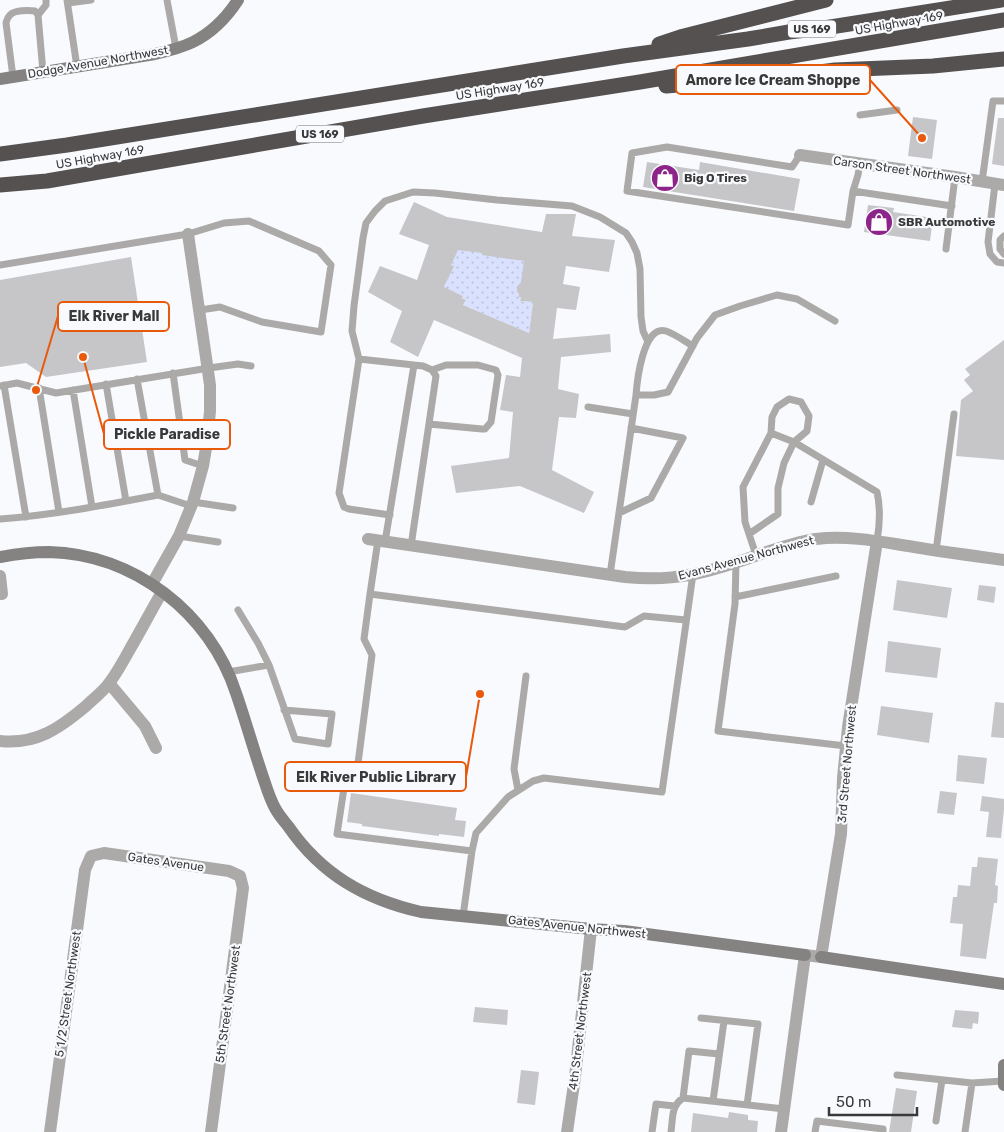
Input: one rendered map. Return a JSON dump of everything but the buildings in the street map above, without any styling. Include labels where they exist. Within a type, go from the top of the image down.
[{"type":"highway","points":[[622,56],[680,37],[826,0]]},
{"type":"highway","name":"US Highway 169","points":[[0,154],[67,145],[622,56],[824,28],[1001,0]]},
{"type":"highway","name":"US Highway 169","points":[[0,184],[47,181],[423,116],[640,82],[1004,20]]},
{"type":"highway","points":[[640,82],[668,87],[835,70],[933,66],[1004,59]]},
{"type":"highway","points":[[933,66],[952,68],[1004,66]]},
{"type":"street","name":"Dodge Avenue Northwest","points":[[0,79],[155,54],[176,48],[193,42],[208,32],[222,20],[235,1]]},
{"type":"street","name":"Carson Street Northwest","points":[[800,155],[1000,185]]},
{"type":"street","points":[[0,741],[25,740],[41,736],[56,729],[83,708],[109,683],[157,588],[192,504],[203,466],[207,442],[210,385],[188,234]]},
{"type":"street","name":"Evans Avenue Northwest","points":[[377,540],[644,579],[682,577],[718,568],[796,542],[833,537],[877,541],[1004,560]]},
{"type":"street","name":"3rd Street Northwest","points":[[821,957],[841,834],[843,778],[848,727],[877,541]]},
{"type":"street","name":"Gates Avenue Northwest","points":[[0,557],[50,552],[96,560],[119,567],[157,588],[177,602],[206,634],[228,672],[274,807],[310,854],[324,867],[352,887],[384,902],[421,912],[591,930],[624,931],[805,955]]},
{"type":"street","points":[[0,576],[2,594]]},
{"type":"street","points":[[109,683],[145,726],[156,748]]},
{"type":"street","name":"Gates Avenue","points":[[91,856],[104,853],[229,871],[240,876]]},
{"type":"street","name":"5 1/2 Street Northwest","points":[[50,1132],[85,870],[91,856]]},
{"type":"street","name":"5th Street Northwest","points":[[211,1132],[243,888],[240,876]]},
{"type":"street","name":"4th Street Northwest","points":[[567,1132],[591,930]]},
{"type":"street","points":[[781,1132],[805,955],[1004,984]]},
{"type":"street","points":[[1004,1065],[1004,1085]]},
{"type":"lane","points":[[38,15],[46,5],[46,0]]},
{"type":"lane","points":[[77,67],[68,2],[91,0]]},
{"type":"lane","points":[[167,0],[176,48]]},
{"type":"lane","points":[[13,76],[6,23],[12,13],[30,10],[35,11],[38,15],[43,72]]},
{"type":"lane","points":[[982,182],[993,101],[1004,101]]},
{"type":"lane","points":[[860,115],[897,110]]},
{"type":"lane","points":[[800,155],[792,166],[667,147],[632,153],[627,191],[848,225],[853,191],[860,163]]},
{"type":"lane","points":[[946,250],[955,177]]},
{"type":"lane","points":[[1000,185],[988,242],[990,254],[997,262],[1004,264]]},
{"type":"lane","points":[[853,191],[952,206]]},
{"type":"lane","points":[[390,515],[344,507],[339,493],[359,359],[352,331],[362,247],[366,223],[385,202],[413,192],[435,192],[498,200],[572,206],[600,217],[626,232],[637,253],[640,269],[641,317],[643,331],[648,342]]},
{"type":"lane","points":[[0,264],[188,234],[224,223],[249,221],[319,251],[331,265],[321,332],[262,322],[220,307],[200,310]]},
{"type":"lane","points":[[1004,236],[1000,240],[1000,249],[1004,254]]},
{"type":"lane","points":[[636,396],[668,392],[697,338],[715,315],[777,295],[797,299],[835,320]]},
{"type":"lane","points":[[610,575],[638,373],[644,349],[651,336],[658,331],[664,330],[693,346]]},
{"type":"lane","points":[[359,359],[423,366],[434,373]]},
{"type":"lane","points":[[26,517],[2,385],[17,383],[56,393],[238,364],[252,366]]},
{"type":"lane","points":[[414,365],[390,515],[377,540],[364,639],[372,655],[357,771],[354,779],[344,788],[337,834],[472,851]]},
{"type":"lane","points":[[429,424],[486,429],[491,422],[498,375],[496,370],[478,365],[446,365],[434,373]]},
{"type":"lane","points":[[173,373],[185,460],[203,466]]},
{"type":"lane","points":[[411,546],[429,424],[434,373]]},
{"type":"lane","points":[[137,379],[158,495]]},
{"type":"lane","points":[[106,384],[126,501]]},
{"type":"lane","points":[[38,388],[59,512]]},
{"type":"lane","points":[[73,390],[92,507]]},
{"type":"lane","points":[[749,534],[778,514],[778,488],[784,463],[794,442],[807,431],[809,416],[801,402],[789,400],[777,407],[772,417],[771,433],[743,487],[744,522],[756,555]]},
{"type":"lane","points":[[588,407],[633,414]]},
{"type":"lane","points":[[936,551],[954,414]]},
{"type":"lane","points":[[619,513],[651,498],[683,438],[631,428]]},
{"type":"lane","points":[[771,433],[794,442],[877,492],[880,506],[877,541]]},
{"type":"lane","points":[[812,502],[824,460]]},
{"type":"lane","points":[[0,519],[92,507],[158,495],[192,504],[233,508]]},
{"type":"lane","points":[[179,536],[218,542]]},
{"type":"lane","points":[[736,562],[735,604],[718,731],[846,746]]},
{"type":"lane","points":[[463,916],[476,833],[508,796],[533,781],[544,778],[662,792],[693,574]]},
{"type":"lane","points":[[735,597],[836,576]]},
{"type":"lane","points":[[370,594],[625,627],[644,616],[686,620]]},
{"type":"lane","points":[[238,610],[269,665],[284,710],[295,740],[328,744],[332,714],[284,710]]},
{"type":"lane","points":[[228,672],[269,665]]},
{"type":"lane","points":[[518,790],[514,769],[526,676]]},
{"type":"lane","points":[[700,1018],[758,1024],[747,1105]]},
{"type":"lane","points":[[713,1101],[724,1020]]},
{"type":"lane","points":[[684,1098],[690,1051],[719,1054]]},
{"type":"lane","points":[[897,1075],[972,1083],[1003,1081]]},
{"type":"lane","points":[[936,1122],[942,1080]]},
{"type":"lane","points":[[965,1132],[972,1083]]},
{"type":"lane","points":[[671,1132],[674,1106],[684,1098],[784,1109]]},
{"type":"lane","points":[[652,1132],[656,1104],[674,1106]]},
{"type":"lane","points":[[816,1132],[817,1121],[850,1129],[883,1130],[882,1132]]},
{"type":"shaded area","points":[[458,247],[533,262],[517,292],[519,297],[521,297],[520,301],[533,302],[529,333],[463,305],[466,300],[462,298],[463,296],[444,288],[453,267],[451,265]]},
{"type":"place","name":"Amore Ice Cream Shoppe","points":[[922,138]]},
{"type":"place","name":"Big O Tires","points":[[665,178]]},
{"type":"place","name":"SBR Automotive","points":[[879,222]]},
{"type":"place","name":"Pickle Paradise","points":[[83,357]]},
{"type":"place","name":"Elk River Mall","points":[[36,390]]},
{"type":"place","name":"Elk River Public Library","points":[[480,694]]}]
